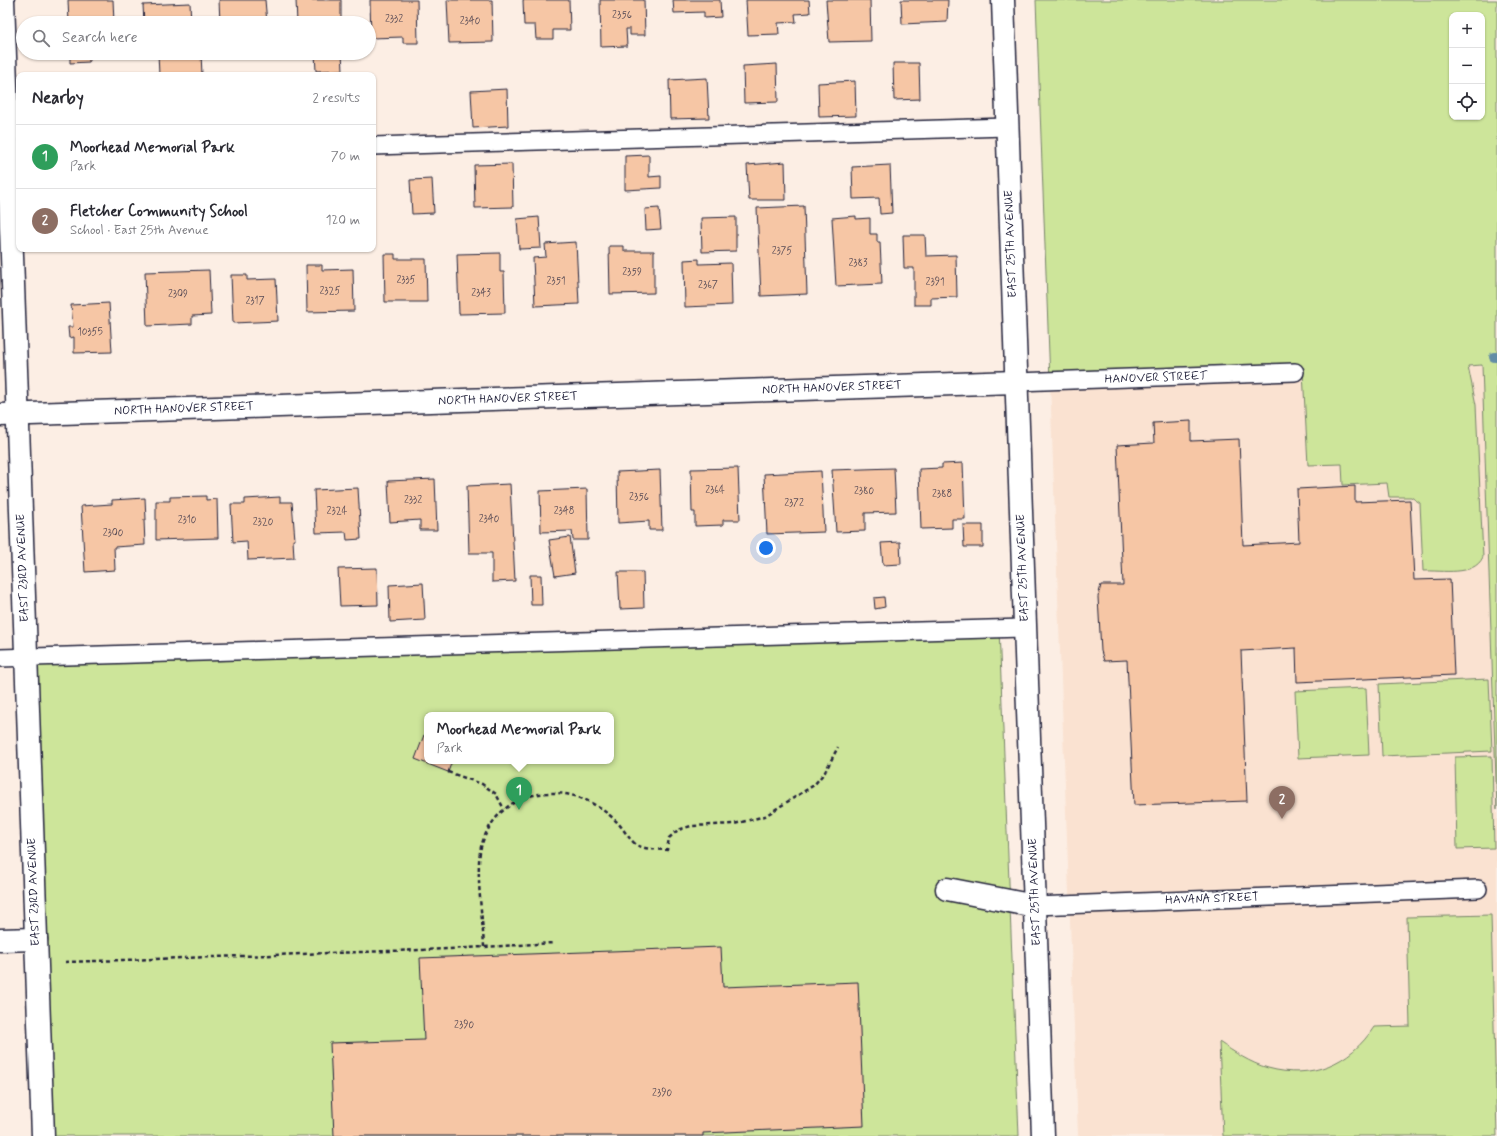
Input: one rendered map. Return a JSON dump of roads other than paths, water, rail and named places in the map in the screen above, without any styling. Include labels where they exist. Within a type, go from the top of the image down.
[{"type":"street","name":"EAST 23RD AVENUE","points":[[3,0],[9,157],[9,415],[26,657],[43,1136]]},
{"type":"street","name":"EAST 25TH AVENUE","points":[[1002,0],[1043,1136]]},
{"type":"street","name":"NORTH HANOVER STREET","points":[[9,415],[1016,382]]},
{"type":"street","name":"HAVANA STREET","points":[[947,889],[1035,906]]},
{"type":"street","points":[[0,940],[36,939]]},
{"type":"lane","points":[[376,146],[1007,127]]},
{"type":"lane","name":"HANOVER STREET","points":[[1016,382],[1295,372]]},
{"type":"lane","points":[[0,658],[1025,628]]},
{"type":"lane","name":"HAVANA STREET","points":[[1035,906],[1478,889]]},
{"type":"place","name":"Moorhead Memorial Park","points":[[519,810]]},
{"type":"place","name":"Fletcher Community School","points":[[1282,819]]}]
